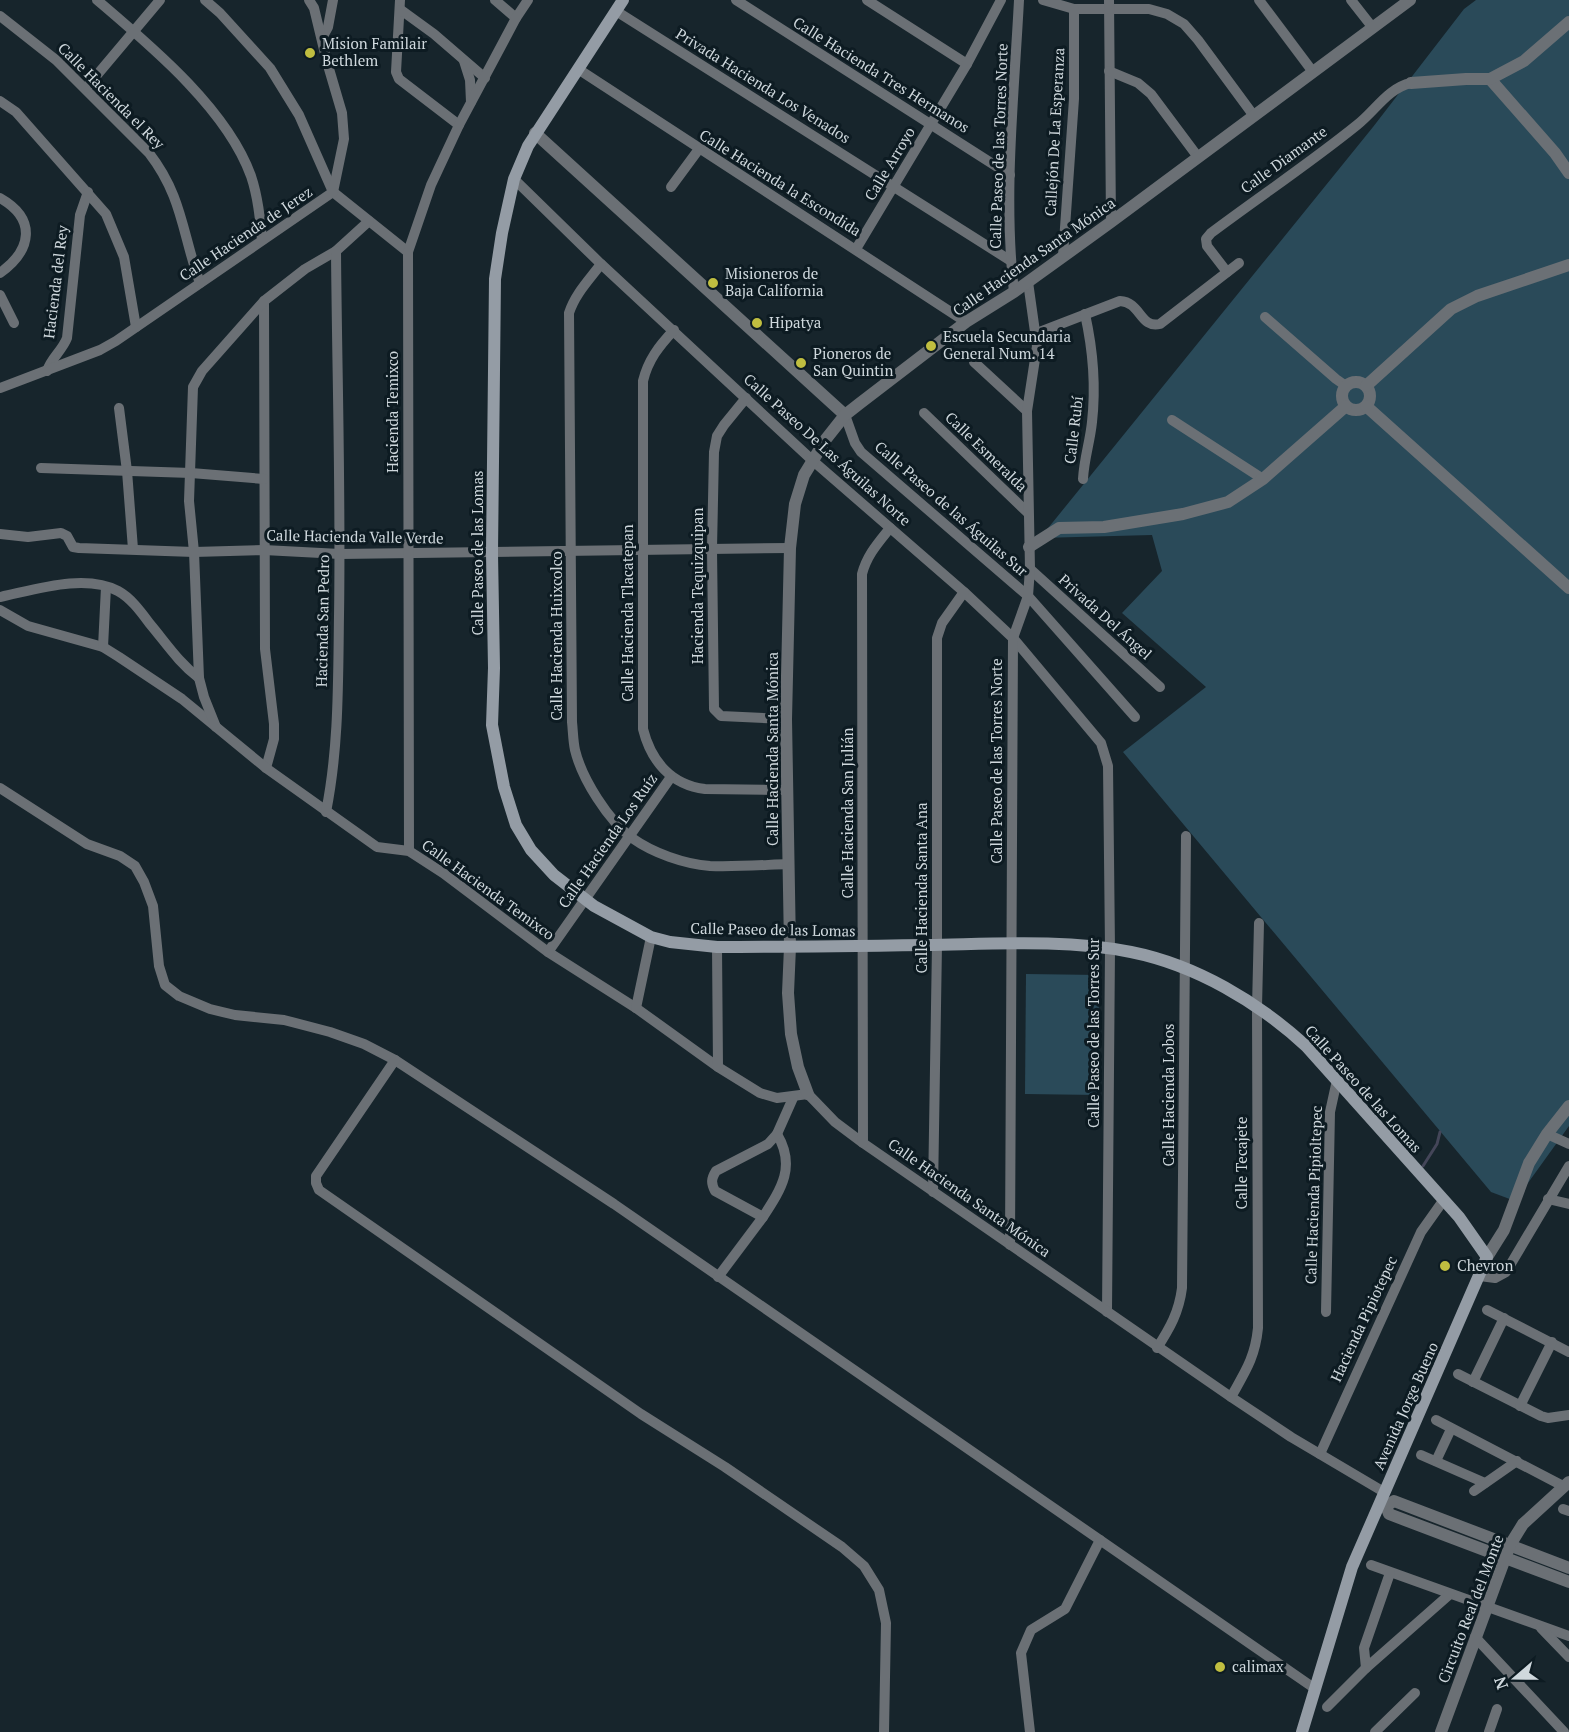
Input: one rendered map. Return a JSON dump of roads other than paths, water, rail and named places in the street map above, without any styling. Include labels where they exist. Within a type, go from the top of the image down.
[{"type":"main road","name":"Calle Paseo de las Lomas","points":[[620,5],[535,133],[514,179],[495,279],[492,726],[504,787],[516,825],[531,850],[554,875],[594,906],[651,937],[670,942],[717,947],[1011,944],[1110,949],[1133,952],[1184,968],[1257,1007],[1285,1026],[1306,1046],[1443,1202],[1459,1217],[1487,1257]]},
{"type":"main road","name":"Avenida Jorge Bueno","points":[[1302,1732],[1352,1567],[1487,1257]]},
{"type":"street","points":[[98,0],[133,31],[204,102],[239,149],[258,202],[262,240]]},
{"type":"street","points":[[86,88],[160,0]]},
{"type":"street","points":[[205,0],[220,13],[270,68],[298,115],[333,192],[408,252]]},
{"type":"street","name":"Calle Hacienda de Jerez","points":[[0,388],[100,350],[116,341],[262,240],[326,199],[333,192],[344,139],[342,112],[314,8],[309,0]]},
{"type":"street","points":[[322,38],[328,27],[333,0]]},
{"type":"street","points":[[495,0],[516,18]]},
{"type":"street","name":"Hacienda Temixco","points":[[409,851],[408,252],[431,185],[459,125],[516,18],[528,0]]},
{"type":"street","name":"Calle Hacienda Tres Hermanos","points":[[736,0],[1010,176]]},
{"type":"street","points":[[867,0],[967,64]]},
{"type":"street","name":"Calle Arroyo","points":[[856,249],[967,64],[1001,0]]},
{"type":"street","name":"Calle Paseo de las Torres Norte","points":[[1014,292],[1011,261],[1010,176],[1019,0]]},
{"type":"street","points":[[1043,0],[1074,9],[1109,5],[1149,9],[1167,14],[1184,24],[1198,40],[1254,116]]},
{"type":"street","points":[[1259,0],[1313,72]]},
{"type":"street","points":[[1351,0],[1373,28]]},
{"type":"street","name":"Calle Hacienda Santa Mónica","points":[[1384,1492],[1320,1454],[1157,1348],[863,1143],[835,1122],[808,1094],[798,1067],[791,1034],[788,993],[786,719],[790,548],[795,504],[804,475],[812,460],[845,415],[966,322],[1014,292],[1111,222],[1410,0]]},
{"type":"street","points":[[401,5],[485,78]]},
{"type":"street","points":[[401,5],[397,65],[399,79],[459,125]]},
{"type":"street","name":"Privada Hacienda Los Venados","points":[[620,5],[893,187],[1011,261]]},
{"type":"street","points":[[1109,5],[1111,222]]},
{"type":"street","name":"Callejón De La Esperanza","points":[[1063,255],[1074,99],[1074,9]]},
{"type":"street","name":"Calle Hacienda el Rey","points":[[0,16],[56,60],[86,88],[149,153],[164,173],[183,219],[200,283]]},
{"type":"street","points":[[1411,84],[1466,78],[1490,79],[1524,61],[1569,22]]},
{"type":"street","points":[[464,60],[470,80],[471,102]]},
{"type":"street","name":"Calle Hacienda la Escondida","points":[[578,69],[966,322]]},
{"type":"street","points":[[1109,71],[1138,83],[1151,94],[1198,157]]},
{"type":"street","points":[[1490,79],[1555,153],[1569,173]]},
{"type":"street","name":"Calle Diamante","points":[[1227,272],[1207,246],[1206,239],[1210,233],[1358,124],[1394,90],[1402,85],[1411,84]]},
{"type":"street","points":[[0,102],[16,112],[106,214],[124,257],[136,327]]},
{"type":"street","name":"Calle Paseo de las Águilas Sur","points":[[535,133],[845,415],[855,443],[861,452],[1028,596],[1135,717]]},
{"type":"street","points":[[671,187],[699,149]]},
{"type":"street","name":"Calle Paseo De Las Águilas Norte","points":[[514,179],[601,264],[812,460],[964,592],[1013,639],[1101,743],[1106,754]]},
{"type":"street","name":"Hacienda del Rey","points":[[47,371],[67,338],[79,220],[88,192]]},
{"type":"street","points":[[0,198],[11,204],[19,214],[26,227],[27,238],[12,264],[0,273]]},
{"type":"street","points":[[217,728],[199,678],[194,552],[190,518],[193,387],[202,371],[264,301],[305,269],[336,251],[369,221]]},
{"type":"street","name":"Hacienda San Pedro","points":[[326,812],[334,774],[337,742],[340,554],[336,251]]},
{"type":"street","points":[[1036,333],[1120,301],[1127,301],[1133,305],[1147,323],[1160,324],[1239,263]]},
{"type":"street","name":"Calle Hacienda Huixcolco","points":[[601,264],[572,302],[569,313],[572,722],[575,751],[583,772],[608,813],[630,836],[644,845],[689,863],[709,866],[788,864]]},
{"type":"street","points":[[1366,386],[1451,309],[1477,296],[1569,265]]},
{"type":"street","name":"Calle Paseo de las Torres Norte","points":[[1010,1245],[1013,639],[1028,596],[1030,569],[1028,411],[1036,357],[1036,333],[1028,282]]},
{"type":"street","points":[[0,295],[14,322]]},
{"type":"street","points":[[264,301],[265,649],[274,724],[274,739],[266,768]]},
{"type":"street","name":"Calle Rubí","points":[[1083,478],[1084,460],[1092,424],[1095,381],[1085,314]]},
{"type":"street","points":[[1265,317],[1335,379],[1346,386]]},
{"type":"street","name":"Calle Hacienda Tlacatepan","points":[[674,330],[655,351],[647,365],[643,381],[642,729],[647,747],[656,761],[671,777],[694,788],[788,790]]},
{"type":"street","points":[[974,362],[1028,411]]},
{"type":"street","points":[[1346,406],[1342,394],[1346,386],[1354,382],[1366,386]]},
{"type":"street","points":[[1346,406],[1359,410],[1366,406],[1370,398],[1366,386]]},
{"type":"street","name":"Hacienda Tequizquipan","points":[[746,398],[717,436],[714,452],[712,549],[714,709],[721,716],[786,719]]},
{"type":"street","points":[[1029,547],[1059,528],[1104,527],[1183,514],[1228,502],[1263,479],[1346,406]]},
{"type":"street","points":[[1366,406],[1569,588]]},
{"type":"street","points":[[119,408],[133,549]]},
{"type":"street","name":"Calle Esmeralda","points":[[924,413],[1028,513]]},
{"type":"street","points":[[1172,420],[1263,479]]},
{"type":"street","points":[[41,468],[191,473],[264,479]]},
{"type":"street","name":"Calle Hacienda San Julián","points":[[863,1143],[862,574],[873,549],[890,528]]},
{"type":"street","name":"Calle Hacienda Valle Verde","points":[[0,534],[28,537],[61,534],[67,536],[73,547],[194,552],[264,550],[340,554],[492,553],[790,548]]},
{"type":"street","name":"Privada Del Ángel","points":[[1030,569],[1160,687]]},
{"type":"street","points":[[0,597],[72,583],[87,583],[117,591],[133,603],[178,659],[199,678]]},
{"type":"street","points":[[103,647],[106,587]]},
{"type":"street","name":"Calle Hacienda Santa Ana","points":[[933,1192],[937,945],[937,638],[942,623],[964,592]]},
{"type":"street","name":"Calle Hacienda Temixco","points":[[0,610],[28,626],[103,647],[182,699],[266,768],[377,847],[409,851],[455,881],[548,952],[636,1008],[718,1067],[760,1093],[777,1098],[793,1098],[808,1094]]},
{"type":"street","name":"Calle Paseo de las Torres Sur","points":[[1106,754],[1110,949],[1107,1312]]},
{"type":"street","name":"Calle Hacienda Los Ruíz","points":[[548,952],[671,777]]},
{"type":"street","points":[[0,788],[87,844],[120,856],[135,866],[153,906],[159,966],[165,985],[180,996],[210,1009],[236,1015],[284,1020],[330,1032],[364,1044],[395,1060],[614,1204],[1314,1688]]},
{"type":"street","name":"Calle Hacienda Lobos","points":[[1157,1348],[1174,1320],[1182,1288],[1186,836]]},
{"type":"street","name":"Calle Tecajete","points":[[1231,1397],[1250,1364],[1256,1347],[1259,923]]},
{"type":"street","points":[[636,1008],[651,937]]},
{"type":"street","points":[[717,947],[718,1067]]},
{"type":"street","points":[[395,1060],[316,1176],[319,1190],[641,1414],[725,1467],[842,1547],[864,1566],[879,1590],[886,1623],[884,1732]]},
{"type":"street","name":"Calle Hacienda Pipioltepec","points":[[1326,1312],[1330,1112],[1337,1080]]},
{"type":"street","points":[[763,1217],[715,1191],[711,1184],[712,1178],[716,1171],[768,1144],[777,1134],[793,1098]]},
{"type":"street","name":"Avenida Jorge Bueno","points":[[1487,1257],[1504,1230],[1529,1163],[1547,1134],[1569,1106]]},
{"type":"street","points":[[718,1277],[776,1198],[787,1167],[784,1147],[777,1134]]},
{"type":"street","points":[[1547,1134],[1569,1144]]},
{"type":"street","points":[[1480,1276],[1495,1278],[1506,1272],[1569,1166]]},
{"type":"street","points":[[1548,1199],[1569,1204]]},
{"type":"street","name":"Hacienda Pipiotepec","points":[[1320,1454],[1421,1232],[1443,1202]]},
{"type":"street","points":[[1487,1310],[1569,1352]]},
{"type":"street","points":[[1473,1382],[1504,1318]]},
{"type":"street","points":[[1520,1406],[1552,1342]]},
{"type":"street","points":[[1458,1374],[1548,1418],[1569,1415]]},
{"type":"street","points":[[1436,1420],[1566,1484]]},
{"type":"street","points":[[1436,1461],[1451,1429]]},
{"type":"street","points":[[1421,1455],[1485,1484]]},
{"type":"street","points":[[1474,1491],[1517,1461]]},
{"type":"street","name":"Circuito Real del Monte","points":[[1441,1732],[1510,1545],[1523,1524],[1566,1484]]},
{"type":"street","points":[[1569,1568],[1394,1501],[1386,1506],[1389,1514],[1569,1582]]},
{"type":"street","points":[[1455,1538],[1460,1525]]},
{"type":"street","points":[[1030,1732],[1021,1653],[1031,1630],[1065,1609],[1100,1540]]},
{"type":"street","points":[[1371,1565],[1569,1636]]},
{"type":"street","points":[[1366,1668],[1364,1648],[1390,1573]]},
{"type":"street","points":[[1327,1707],[1366,1668],[1450,1594]]},
{"type":"street","points":[[1539,1626],[1569,1657]]},
{"type":"street","points":[[1475,1637],[1564,1732]]},
{"type":"street","points":[[1375,1732],[1415,1693]]},
{"type":"street","points":[[1489,1732],[1497,1709]]},
{"type":"waterway","points":[[1423,1166],[1437,1144],[1440,1132]]},
{"type":"place","name":"Mision Familair Bethlem","points":[[310,53]]},
{"type":"place","name":"Misioneros de Baja California","points":[[713,283]]},
{"type":"place","name":"Hipatya","points":[[757,323]]},
{"type":"place","name":"Escuela Secundaria General Num. 14","points":[[931,346]]},
{"type":"place","name":"Pioneros de San Quintin","points":[[801,363]]},
{"type":"place","name":"Chevron","points":[[1445,1266]]},
{"type":"place","name":"calimax","points":[[1220,1667]]}]
